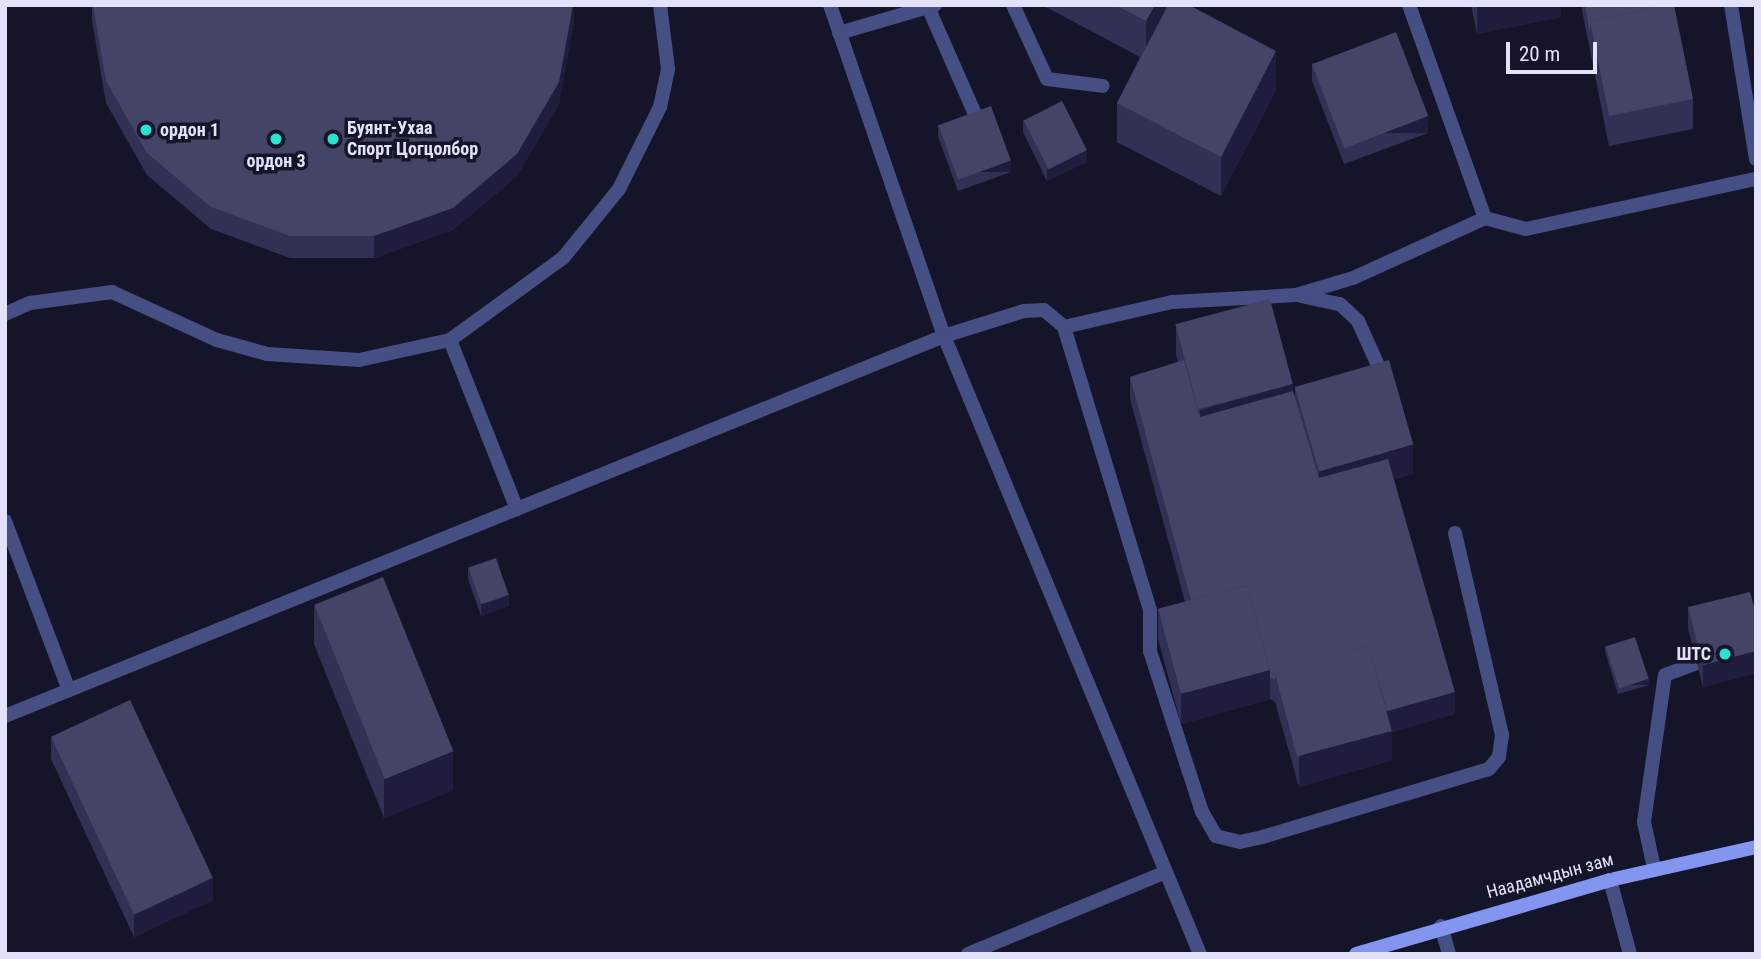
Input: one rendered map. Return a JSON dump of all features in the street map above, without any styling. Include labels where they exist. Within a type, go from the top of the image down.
[{"type":"main road","name":"Наадамчдын зам","points":[[1356,954],[1441,926],[1654,868],[1756,847]]},
{"type":"street","points":[[5,314],[30,303],[112,292],[217,340],[267,354],[359,360],[450,340],[563,258],[619,188],[660,107],[668,69],[660,5]]},
{"type":"street","points":[[830,5],[944,336],[1164,873],[1200,954]]},
{"type":"street","points":[[1013,5],[1047,79],[1103,86]]},
{"type":"street","points":[[1409,5],[1485,218]]},
{"type":"street","points":[[1731,5],[1756,159]]},
{"type":"street","points":[[839,33],[931,6],[975,114]]},
{"type":"street","points":[[1064,327],[1172,302],[1296,295],[1353,278],[1485,218],[1526,229],[1756,179]]},
{"type":"street","points":[[1296,295],[1340,304],[1358,321],[1377,363]]},
{"type":"street","points":[[5,716],[944,336],[1024,311],[1044,310],[1064,327],[1150,610],[1150,651],[1202,812],[1216,836],[1240,842],[1489,769],[1499,757],[1502,735],[1455,533]]},
{"type":"street","points":[[450,340],[517,509]]},
{"type":"street","points":[[5,520],[69,690]]},
{"type":"street","points":[[1654,868],[1644,822],[1665,675],[1728,652]]},
{"type":"street","points":[[968,954],[1164,873]]},
{"type":"street","points":[[1610,880],[1630,954]]},
{"type":"street","points":[[1441,926],[1449,954]]},
{"type":"building","name":"Буянт-Ухаа Спорт Цогцолбор","points":[[93,5],[573,5],[559,82],[517,154],[453,208],[374,236],[290,236],[211,207],[147,153],[106,81]]},
{"type":"building","points":[[1115,5],[1155,5],[1146,21]]},
{"type":"building","points":[[1168,5],[1189,5],[1276,51],[1221,157],[1117,103]]},
{"type":"building","points":[[1585,5],[1668,5],[1590,21],[1590,33]]},
{"type":"building","points":[[1674,5],[1693,99],[1609,116],[1590,21]]},
{"type":"building","points":[[1396,32],[1428,116],[1344,148],[1312,64]]},
{"type":"building","points":[[1062,101],[1087,150],[1049,170],[1024,121]]},
{"type":"building","points":[[991,106],[1011,161],[958,180],[938,125]]},
{"type":"building","points":[[1270,299],[1293,384],[1198,409],[1175,324]]},
{"type":"building","points":[[1184,360],[1200,417],[1293,391],[1319,478],[1388,459],[1455,692],[1387,711],[1369,646],[1275,672],[1275,680],[1270,677],[1247,585],[1191,600],[1130,377]]},
{"type":"building","points":[[1389,360],[1413,445],[1319,472],[1295,387]]},
{"type":"building","points":[[496,558],[509,595],[481,604],[469,567]]},
{"type":"building","points":[[383,577],[453,751],[385,779],[314,605]]},
{"type":"building","points":[[1247,585],[1270,670],[1181,694],[1158,609]]},
{"type":"building","points":[[1750,592],[1756,614],[1756,651],[1703,665],[1688,607]]},
{"type":"building","points":[[1635,637],[1649,679],[1619,688],[1606,647]]},
{"type":"building","points":[[1369,646],[1392,731],[1297,756],[1274,671]]},
{"type":"building","points":[[130,700],[213,878],[134,914],[51,737]]},
{"type":"place","name":"ордон 1","points":[[146,130]]},
{"type":"place","name":"ордон 3","points":[[276,139]]},
{"type":"place","name":"Буянт-Ухаа Спорт Цогцолбор","points":[[333,139]]},
{"type":"place","name":"ШТС","points":[[1725,654]]}]
